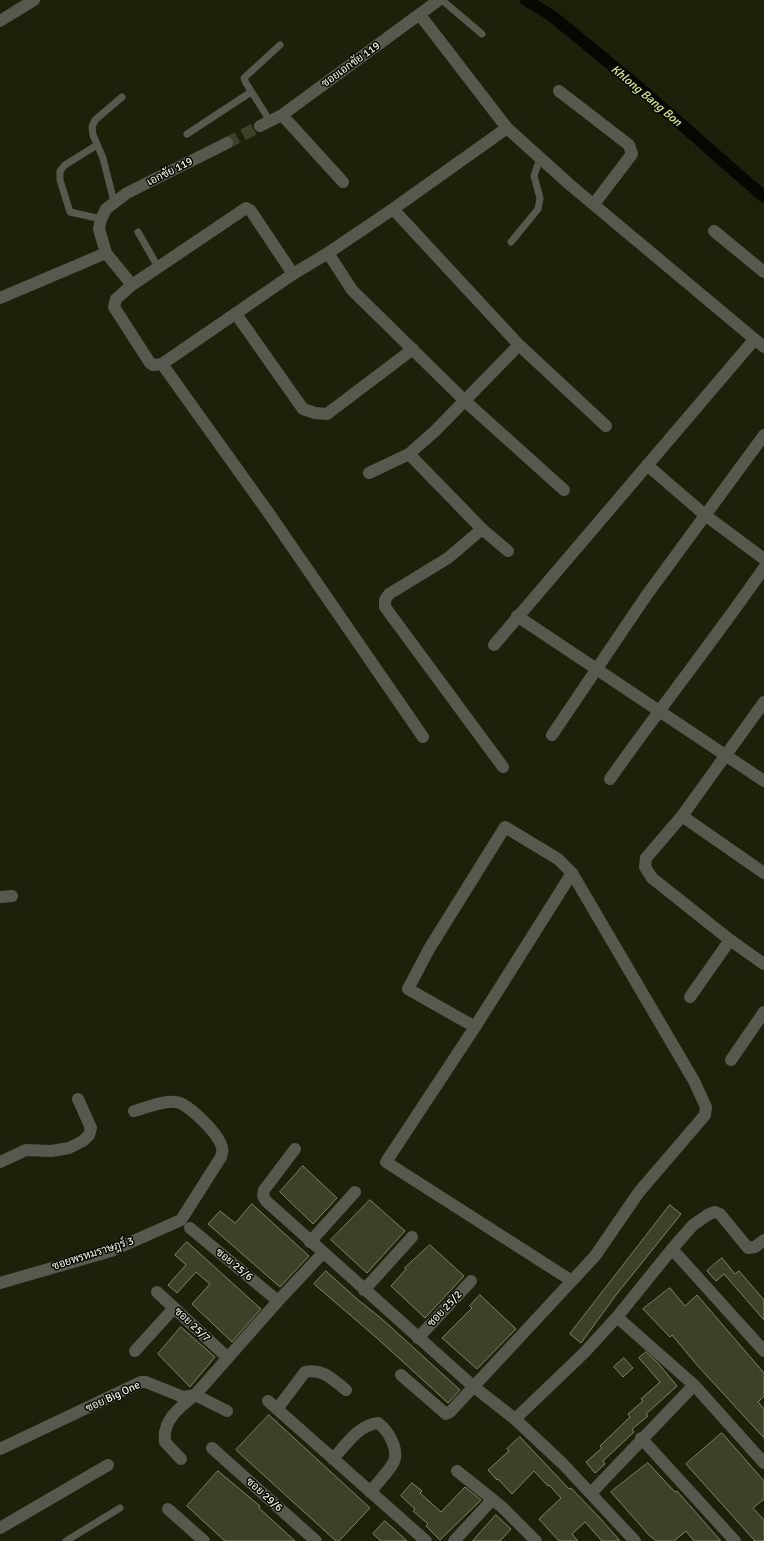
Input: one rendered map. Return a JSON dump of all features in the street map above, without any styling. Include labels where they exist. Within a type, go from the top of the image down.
[{"type":"street","points":[[0,20],[34,0]]},
{"type":"street","name":"ซอยเอกชัย 119","points":[[265,124],[282,115],[440,0]]},
{"type":"street","points":[[420,15],[507,128],[540,158],[764,347]]},
{"type":"street","points":[[559,90],[629,145],[632,154],[594,204]]},
{"type":"street","points":[[282,115],[343,182]]},
{"type":"street","points":[[293,274],[251,211],[246,208],[132,285],[116,299],[114,307],[150,363],[153,365],[162,364],[293,274],[328,253],[393,209],[507,128]]},
{"type":"street","name":"เอกชัย 119","points":[[101,219],[106,209],[127,193],[227,143]]},
{"type":"street","points":[[393,209],[519,345],[606,426]]},
{"type":"street","points":[[101,219],[99,229],[106,253],[132,285]]},
{"type":"street","points":[[714,231],[764,272]]},
{"type":"street","points":[[0,298],[106,253]]},
{"type":"street","points":[[328,253],[352,290],[465,401],[564,490]]},
{"type":"street","points":[[236,314],[303,409],[315,413],[327,414],[413,349]]},
{"type":"street","points":[[494,645],[517,616],[754,340]]},
{"type":"street","points":[[369,473],[409,454],[465,401],[519,345]]},
{"type":"street","points":[[162,364],[273,518],[423,737]]},
{"type":"street","points":[[552,735],[596,669],[764,435]]},
{"type":"street","points":[[409,454],[482,529],[508,551]]},
{"type":"street","points":[[647,465],[706,515],[764,559]]},
{"type":"street","points":[[482,529],[448,558],[389,594],[385,600],[385,607],[503,766]]},
{"type":"street","points":[[610,780],[659,710],[716,636],[764,568]]},
{"type":"street","points":[[517,616],[764,781]]},
{"type":"street","points":[[764,702],[727,756],[682,816],[646,858],[645,868],[652,878],[730,940],[764,964]]},
{"type":"street","points":[[682,816],[764,873]]},
{"type":"street","points":[[401,1375],[446,1414],[450,1412],[595,1256],[640,1192],[705,1115],[706,1107],[694,1081],[572,873],[558,859],[505,827],[429,949],[408,989],[475,1027]]},
{"type":"street","points":[[572,873],[475,1027],[386,1162],[572,1281]]},
{"type":"street","points":[[690,997],[730,940]]},
{"type":"street","points":[[731,1060],[764,1012]]},
{"type":"street","points":[[0,1162],[26,1150],[50,1151],[69,1148],[83,1141],[89,1135],[91,1128],[78,1099]]},
{"type":"street","name":"ซอยพรหมราษฎร์ 3","points":[[0,1283],[111,1251],[181,1220],[221,1157],[223,1149],[213,1131],[181,1102],[173,1101],[134,1111]]},
{"type":"street","points":[[295,1149],[264,1190],[263,1196],[310,1242],[474,1387],[515,1420],[563,1464],[635,1541]]},
{"type":"street","points":[[310,1242],[355,1192]]},
{"type":"street","points":[[515,1420],[584,1353],[617,1317],[693,1225],[709,1214],[715,1212],[720,1214],[748,1248],[755,1247],[764,1240]]},
{"type":"street","name":"ซอย 25/6","points":[[190,1228],[278,1301]]},
{"type":"street","points":[[364,1290],[412,1237]]},
{"type":"street","points":[[672,1249],[764,1351]]},
{"type":"street","points":[[181,1459],[166,1445],[165,1431],[170,1419],[195,1395],[278,1301],[323,1253]]},
{"type":"street","name":"ซอย 25/2","points":[[418,1338],[471,1281]]},
{"type":"street","name":"ซอย 25/7","points":[[157,1292],[228,1358]]},
{"type":"street","points":[[135,1351],[174,1308]]},
{"type":"street","points":[[617,1317],[694,1385],[764,1463]]},
{"type":"street","points":[[346,1390],[325,1373],[313,1370],[305,1372],[273,1405],[426,1541]]},
{"type":"street","name":"ซอย Big One","points":[[0,1449],[141,1382],[146,1382],[184,1397],[195,1395],[227,1412]]},
{"type":"street","points":[[591,1493],[641,1438],[694,1385]]},
{"type":"street","points":[[333,1459],[362,1428],[369,1424],[378,1423],[384,1428],[392,1440],[395,1452],[394,1463],[370,1492]]},
{"type":"street","points":[[641,1438],[735,1541]]},
{"type":"street","name":"ซอย 29/6","points":[[212,1448],[316,1541]]},
{"type":"street","points":[[0,1528],[108,1464]]},
{"type":"street","points":[[457,1471],[502,1507],[536,1541]]},
{"type":"street","points":[[454,1541],[492,1500]]},
{"type":"street","points":[[168,1509],[201,1540]]},
{"type":"lane","points":[[440,0],[482,34]]},
{"type":"lane","points":[[265,124],[244,78],[280,45]]},
{"type":"lane","points":[[187,134],[251,92]]},
{"type":"lane","points":[[114,202],[103,158],[97,145],[92,127],[95,120],[122,97]]},
{"type":"lane","points":[[97,145],[65,165],[60,171],[60,180],[70,212],[101,219]]},
{"type":"lane","points":[[511,242],[538,209],[540,202],[534,176],[540,158]]},
{"type":"lane","points":[[138,232],[158,267]]},
{"type":"lane","points":[[66,1541],[120,1508]]},
{"type":"building","points":[[303,1166],[337,1198],[313,1224],[280,1192]]},
{"type":"building","points":[[370,1200],[405,1231],[367,1273],[331,1240]]},
{"type":"building","points":[[252,1204],[309,1256],[280,1287],[208,1224],[220,1211],[235,1223]]},
{"type":"building","points":[[670,1205],[681,1214],[616,1295],[581,1343],[570,1334]]},
{"type":"building","points":[[187,1242],[261,1309],[232,1342],[192,1304],[210,1284],[196,1272],[177,1293],[168,1285],[186,1265],[175,1255]]},
{"type":"building","points":[[430,1245],[464,1276],[425,1318],[391,1286],[406,1269],[405,1268]]},
{"type":"building","points":[[722,1258],[735,1274],[739,1271],[764,1300],[764,1320],[724,1274],[716,1281],[707,1271]]},
{"type":"building","points":[[326,1271],[382,1319],[460,1390],[448,1403],[378,1339],[314,1284]]},
{"type":"building","points":[[670,1288],[685,1306],[697,1295],[764,1373],[764,1396],[758,1402],[764,1409],[764,1438],[697,1365],[672,1335],[670,1337],[643,1309]]},
{"type":"building","points":[[480,1295],[516,1329],[477,1369],[442,1338],[472,1308],[470,1306]]},
{"type":"building","points":[[181,1327],[215,1357],[190,1387],[158,1354]]},
{"type":"building","points":[[646,1352],[658,1363],[677,1386],[646,1414],[648,1416],[632,1429],[634,1432],[603,1461],[605,1464],[595,1473],[586,1462],[602,1448],[600,1446],[630,1417],[628,1414],[643,1401],[641,1399],[660,1382],[639,1358]]},
{"type":"building","points":[[624,1358],[633,1368],[623,1377],[614,1367]]},
{"type":"building","points":[[269,1415],[370,1508],[339,1541],[336,1541],[236,1450]]},
{"type":"building","points":[[722,1433],[764,1481],[764,1499],[753,1508],[764,1520],[764,1541],[755,1541],[686,1464]]},
{"type":"building","points":[[520,1437],[569,1489],[571,1488],[600,1518],[620,1541],[602,1541],[585,1522],[572,1534],[578,1541],[559,1541],[539,1519],[561,1498],[549,1485],[548,1486],[534,1471],[512,1494],[498,1479],[497,1480],[488,1470],[509,1451],[507,1449]]},
{"type":"building","points":[[648,1463],[675,1492],[677,1491],[721,1541],[694,1541],[686,1531],[674,1541],[656,1541],[648,1534],[611,1492]]},
{"type":"building","points":[[218,1471],[260,1506],[259,1508],[295,1541],[225,1541],[187,1506]]},
{"type":"building","points":[[412,1483],[422,1491],[420,1493],[441,1512],[465,1487],[481,1500],[440,1540],[426,1526],[428,1524],[413,1511],[415,1509],[401,1496]]},
{"type":"building","points":[[496,1515],[511,1529],[500,1541],[473,1541]]},
{"type":"building","points":[[385,1521],[407,1541],[381,1541],[373,1534]]},
{"type":"waterway","name":"Khlong Bang Bon","points":[[526,0],[552,16],[641,89],[764,197]]},
{"type":"tunnel","points":[[227,143],[260,126]]}]
